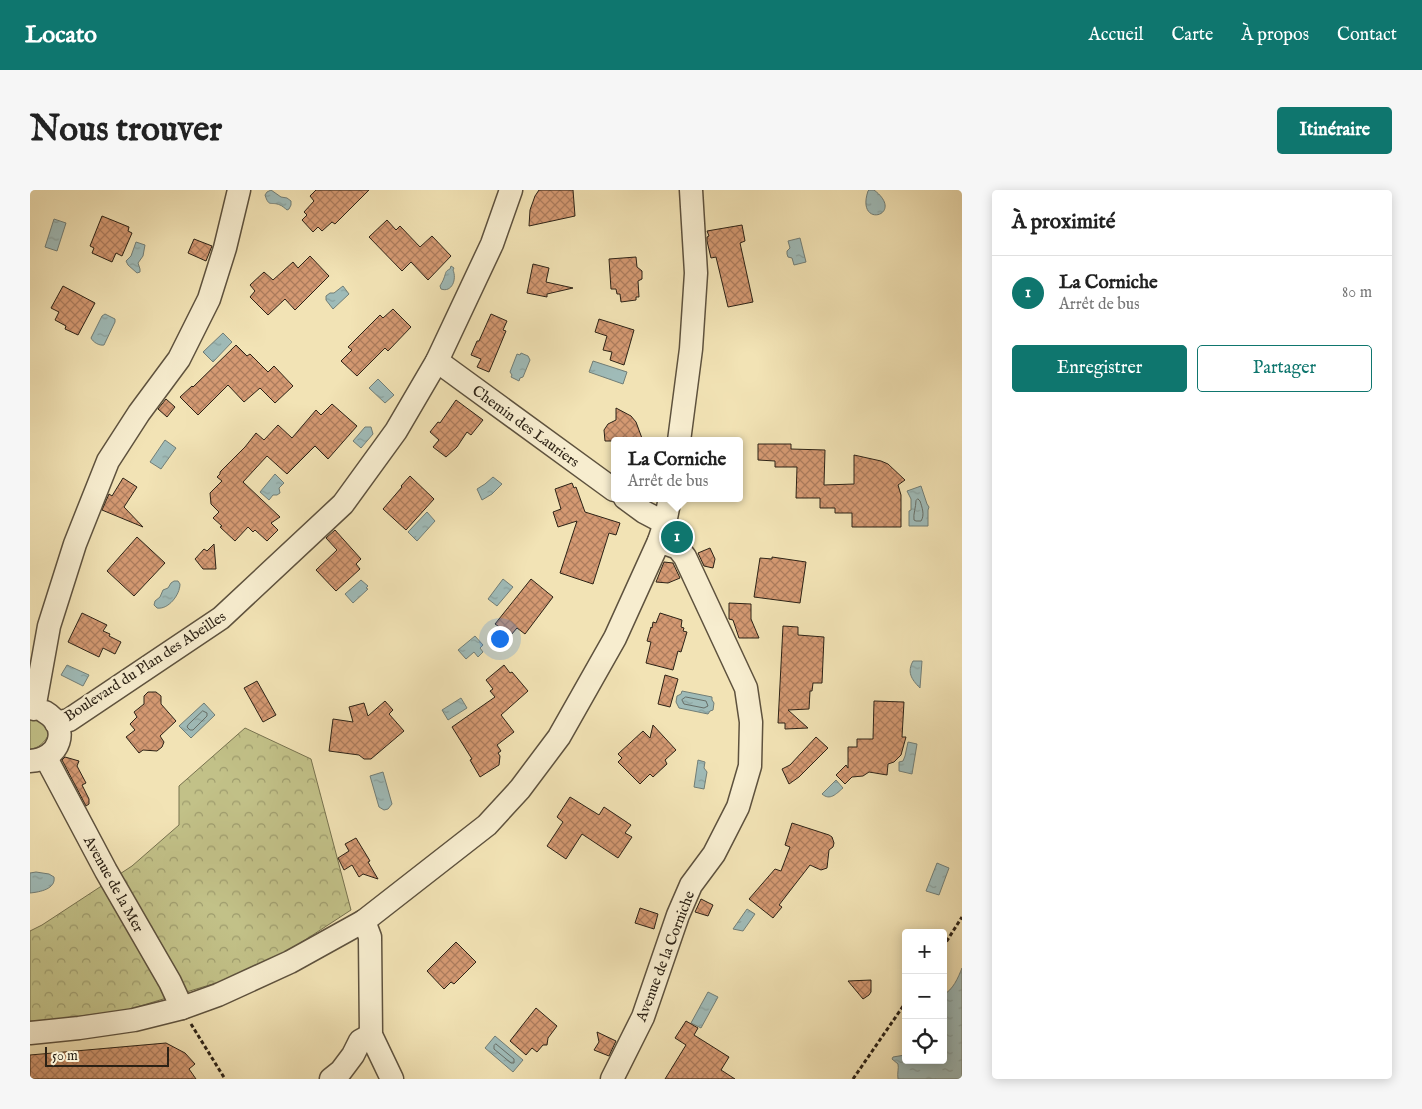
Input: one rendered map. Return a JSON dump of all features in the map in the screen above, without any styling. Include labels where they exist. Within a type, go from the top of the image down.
[{"type":"street","points":[[38,760],[52,753],[59,739],[59,731],[51,716],[43,711],[32,709],[49,626],[75,544],[108,461],[139,414],[179,360],[209,300],[225,248],[239,190]]},
{"type":"street","name":"Boulevard du Plan des Abeilles","points":[[56,723],[69,720],[221,618],[343,504],[396,431],[438,361],[492,244],[511,190]]},
{"type":"street","points":[[680,437],[691,349],[696,273],[691,190]]},
{"type":"street","name":"Chemin des Lauriers","points":[[438,361],[611,488]]},
{"type":"street","points":[[630,502],[644,512],[662,532]]},
{"type":"street","points":[[30,1033],[134,1020],[182,1008],[218,995],[290,962],[364,921],[487,825],[520,789],[559,737],[615,638],[662,532],[669,502]]},
{"type":"street","name":"Avenue de la Corniche","points":[[612,1079],[643,1017],[678,915],[691,885],[714,854],[738,806],[750,766],[751,722],[746,688],[685,557],[662,532]]},
{"type":"street","name":"Avenue de la Mer","points":[[38,760],[170,982],[182,1008]]},
{"type":"street","points":[[364,921],[370,937],[371,1035],[392,1079]]},
{"type":"street","points":[[331,1079],[341,1071],[360,1041],[371,1035]]},
{"type":"path","points":[[947,941],[962,917]]},
{"type":"path","points":[[182,1008],[225,1079]]},
{"type":"path","points":[[854,1079],[902,1008]]},
{"type":"green space","points":[[30,719],[46,721],[49,734],[36,748],[30,749]]},
{"type":"green space","points":[[245,728],[311,759],[351,910],[259,970],[127,1010],[30,1021],[30,931],[132,866],[179,825],[179,786]]},
{"type":"water","points":[[271,190],[291,201],[289,209],[287,210],[281,205],[268,201],[265,195]]},
{"type":"water","points":[[869,190],[874,190],[883,199],[885,206],[883,212],[873,214],[868,211],[866,203]]},
{"type":"water","points":[[54,219],[66,223],[57,251],[45,247]]},
{"type":"water","points":[[800,238],[806,262],[794,265],[792,258],[788,257],[787,254],[790,248],[788,241]]},
{"type":"water","points":[[136,242],[145,245],[143,256],[138,263],[140,272],[137,273],[126,261],[131,256]]},
{"type":"water","points":[[451,266],[454,268],[453,284],[448,289],[441,289],[440,286],[446,272]]},
{"type":"water","points":[[343,286],[349,294],[333,309],[326,300],[326,296]]},
{"type":"water","points":[[105,314],[115,319],[115,322],[104,345],[102,345],[96,343],[91,338],[102,316]]},
{"type":"water","points":[[223,333],[232,342],[213,362],[203,352]]},
{"type":"water","points":[[521,353],[528,356],[530,360],[523,377],[519,381],[511,377],[510,372],[517,354],[520,355]]},
{"type":"water","points":[[593,361],[627,372],[623,384],[589,372]]},
{"type":"water","points":[[378,379],[394,395],[385,403],[369,388]]},
{"type":"water","points":[[365,427],[371,427],[373,434],[361,448],[353,441]]},
{"type":"water","points":[[165,440],[176,448],[161,469],[150,462]]},
{"type":"water","points":[[275,474],[284,483],[279,488],[280,493],[273,495],[269,500],[260,492]]},
{"type":"water","points":[[493,477],[502,484],[492,494],[482,500],[477,489]]},
{"type":"water","points":[[921,486],[929,507],[928,526],[909,526],[911,499],[907,491]]},
{"type":"water","points":[[427,512],[435,521],[417,541],[408,532]]},
{"type":"water","points":[[503,579],[513,587],[497,606],[488,599]]},
{"type":"water","points":[[361,580],[368,586],[366,588],[368,589],[353,603],[345,594]]},
{"type":"water","points":[[174,581],[178,581],[180,584],[176,597],[165,607],[157,608],[154,605],[155,601],[160,597],[163,590],[168,588]]},
{"type":"water","points":[[475,636],[483,645],[480,648],[483,652],[478,657],[474,652],[466,659],[458,650]]},
{"type":"water","points":[[913,661],[922,661],[920,688],[914,682],[910,672]]},
{"type":"water","points":[[67,665],[89,675],[83,686],[61,675]]},
{"type":"water","points":[[682,691],[712,697],[714,703],[713,710],[708,714],[679,708],[676,702],[677,696]]},
{"type":"water","points":[[461,698],[467,708],[448,720],[442,710]]},
{"type":"water","points":[[204,703],[215,715],[191,738],[179,726]]},
{"type":"water","points":[[908,742],[917,744],[912,774],[899,771],[899,762],[903,761]]},
{"type":"water","points":[[698,760],[705,762],[704,768],[707,772],[704,789],[694,787]]},
{"type":"water","points":[[383,772],[392,804],[388,809],[384,810],[379,807],[370,776]]},
{"type":"water","points":[[836,780],[843,788],[830,797],[822,794]]},
{"type":"water","points":[[937,863],[949,868],[939,895],[926,891]]},
{"type":"water","points":[[30,873],[49,874],[54,877],[54,881],[46,889],[30,893]]},
{"type":"water","points":[[747,909],[755,914],[743,931],[733,929]]},
{"type":"water","points":[[962,968],[962,1079],[898,1079],[898,1064],[892,1059],[893,1057],[902,1056],[902,1064],[947,1064],[947,993],[957,980]]},
{"type":"water","points":[[708,992],[718,997],[701,1028],[691,1023]]},
{"type":"water","points":[[495,1036],[523,1060],[513,1072],[485,1048]]},
{"type":"building","points":[[316,190],[369,190],[335,224],[332,222],[322,231],[318,227],[313,232],[302,220],[307,215],[304,212],[314,201],[310,196]]},
{"type":"building","points":[[539,190],[573,190],[575,216],[529,226],[530,210]]},
{"type":"building","points":[[102,216],[129,227],[128,231],[132,233],[122,256],[116,253],[112,262],[92,253],[94,248],[90,246]]},
{"type":"building","points":[[387,220],[396,230],[400,226],[420,247],[432,236],[451,256],[428,280],[411,262],[402,271],[369,237]]},
{"type":"building","points":[[742,225],[745,241],[740,243],[753,302],[728,307],[716,257],[711,258],[707,231]]},
{"type":"building","points":[[194,239],[212,246],[206,261],[188,253]]},
{"type":"building","points":[[310,256],[329,276],[295,310],[285,299],[268,315],[250,297],[255,291],[250,285],[264,272],[273,280],[293,262],[298,268]]},
{"type":"building","points":[[636,257],[637,267],[642,271],[642,279],[638,281],[639,297],[636,297],[636,300],[621,302],[620,294],[617,294],[616,289],[611,289],[609,259]]},
{"type":"building","points":[[533,264],[549,268],[546,282],[573,288],[547,294],[547,297],[527,293]]},
{"type":"building","points":[[63,286],[95,303],[78,335],[65,329],[66,326],[55,320],[59,312],[51,308]]},
{"type":"building","points":[[393,309],[411,327],[388,351],[385,348],[357,376],[341,361],[352,350],[348,347],[380,315],[383,318]]},
{"type":"building","points":[[491,314],[507,321],[503,330],[506,331],[489,372],[477,367],[481,359],[471,355]]},
{"type":"building","points":[[599,319],[634,330],[624,365],[610,360],[612,352],[603,350],[607,336],[595,332]]},
{"type":"building","points":[[236,345],[247,356],[250,354],[268,372],[274,366],[293,386],[275,403],[260,388],[244,402],[228,385],[198,415],[180,397],[193,387]]},
{"type":"building","points":[[166,399],[175,407],[167,417],[158,409]]},
{"type":"building","points":[[456,400],[483,420],[471,435],[467,432],[457,447],[446,457],[433,447],[439,440],[430,432],[438,422],[440,423]]},
{"type":"building","points":[[332,404],[357,426],[328,459],[315,446],[287,474],[267,456],[243,482],[280,517],[271,523],[278,530],[267,541],[255,530],[253,532],[248,527],[235,541],[213,518],[219,512],[211,504],[210,493],[222,481],[217,477],[220,472],[256,433],[264,440],[278,425],[292,438],[316,410],[321,415]]},
{"type":"building","points":[[616,408],[631,416],[636,422],[642,437],[611,437],[611,441],[605,441],[604,430],[608,424],[616,420]]},
{"type":"building","points":[[758,444],[791,444],[791,449],[825,450],[824,485],[854,484],[854,455],[888,464],[905,480],[898,485],[901,495],[901,527],[852,527],[852,513],[835,513],[835,508],[820,508],[820,498],[796,498],[797,467],[775,467],[775,461],[758,460]]},
{"type":"building","points":[[410,476],[434,499],[406,530],[383,509]]},
{"type":"building","points":[[123,478],[137,487],[124,507],[143,527],[102,510],[109,494],[112,496]]},
{"type":"building","points":[[572,483],[574,488],[576,487],[585,512],[620,523],[616,535],[609,533],[593,584],[560,573],[577,521],[558,527],[553,512],[561,509],[555,489]]},
{"type":"building","points":[[335,530],[361,559],[356,564],[360,569],[336,591],[316,570],[337,550],[326,538]]},
{"type":"building","points":[[137,537],[165,563],[134,596],[107,571]]},
{"type":"building","points":[[214,544],[216,569],[203,569],[195,559],[204,549],[207,551]]},
{"type":"building","points":[[710,548],[715,559],[713,568],[704,566],[698,553]]},
{"type":"building","points":[[772,557],[806,562],[800,603],[754,597],[760,558],[772,559]]},
{"type":"building","points":[[664,562],[673,563],[680,578],[668,583],[656,582]]},
{"type":"building","points":[[531,579],[553,597],[525,634],[517,628],[511,635],[495,624]]},
{"type":"building","points":[[729,603],[751,604],[751,619],[759,638],[739,638],[733,620],[729,619]]},
{"type":"building","points":[[82,613],[107,625],[103,631],[121,642],[115,654],[103,648],[99,657],[68,642]]},
{"type":"building","points":[[660,613],[682,620],[681,627],[684,628],[683,631],[687,632],[681,652],[678,651],[673,670],[646,663],[651,642],[647,641],[653,622],[656,623]]},
{"type":"building","points":[[783,626],[798,627],[798,635],[824,637],[822,683],[813,683],[812,691],[810,691],[809,709],[788,710],[808,728],[785,729],[785,723],[778,723]]},
{"type":"building","points":[[504,665],[528,691],[501,715],[514,732],[497,745],[501,751],[498,753],[500,756],[499,765],[480,777],[470,760],[472,759],[452,727],[495,697],[490,691],[493,689],[486,680]]},
{"type":"building","points":[[665,675],[678,679],[670,707],[658,704]]},
{"type":"building","points":[[257,681],[276,715],[263,722],[244,688]]},
{"type":"building","points":[[148,692],[156,692],[161,696],[161,704],[176,721],[160,736],[164,742],[162,747],[157,751],[143,750],[139,753],[126,737],[135,730],[130,724],[137,717],[134,712],[144,704],[144,696]]},
{"type":"building","points":[[385,701],[393,710],[389,714],[404,731],[371,759],[364,759],[359,755],[329,751],[333,719],[353,722],[349,707],[364,703],[368,716]]},
{"type":"building","points":[[874,701],[904,702],[902,737],[906,737],[901,755],[894,762],[888,764],[887,775],[869,772],[863,776],[852,777],[845,784],[836,775],[846,765],[848,768],[848,747],[857,747],[857,739],[873,739]]},
{"type":"building","points":[[653,725],[676,750],[665,760],[667,764],[653,777],[650,774],[640,784],[618,762],[622,758],[618,754],[643,731],[650,738]]},
{"type":"building","points":[[816,737],[828,748],[799,777],[789,784],[782,769],[790,765]]},
{"type":"building","points":[[65,757],[79,761],[77,766],[86,783],[82,785],[89,799],[89,804],[86,806],[62,760]]},
{"type":"building","points":[[570,797],[599,815],[604,807],[631,825],[625,833],[632,837],[618,858],[582,834],[566,859],[547,846],[563,822],[557,817]]},
{"type":"building","points":[[792,823],[829,835],[834,843],[833,847],[829,850],[827,868],[821,870],[810,865],[779,905],[782,907],[773,918],[749,899],[775,869],[781,871],[790,847],[785,845]]},
{"type":"building","points":[[356,838],[378,879],[363,874],[359,877],[352,865],[344,870],[338,858],[349,851],[345,844]]},
{"type":"building","points":[[701,899],[713,905],[708,916],[695,912]]},
{"type":"building","points":[[640,908],[658,914],[654,929],[635,923]]},
{"type":"building","points":[[456,942],[476,962],[454,984],[451,982],[444,989],[427,971]]},
{"type":"building","points":[[871,980],[871,992],[863,999],[848,981]]},
{"type":"building","points":[[536,1008],[557,1026],[548,1038],[547,1045],[543,1045],[537,1052],[532,1048],[526,1055],[510,1041]]},
{"type":"building","points":[[686,1021],[698,1028],[694,1035],[729,1057],[721,1070],[735,1079],[665,1079],[686,1045],[675,1038]]},
{"type":"building","points":[[597,1032],[616,1041],[609,1056],[594,1050],[599,1042]]},
{"type":"building","points":[[166,1043],[185,1053],[195,1064],[189,1069],[196,1079],[30,1079],[30,1055]]},
{"type":"place","name":"La Corniche","points":[[677,537]]}]
